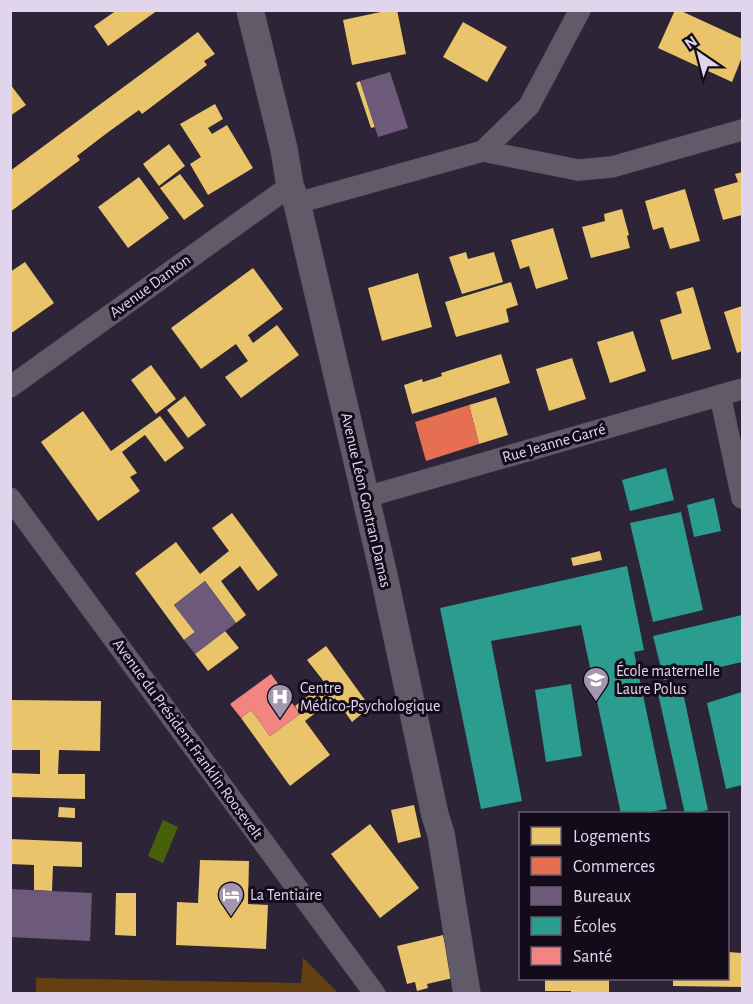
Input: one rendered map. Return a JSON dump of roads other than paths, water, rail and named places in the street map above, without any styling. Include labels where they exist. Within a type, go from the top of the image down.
[{"type":"street","name":"Avenue Léon Gontran Damas","points":[[250,10],[366,497],[441,834],[466,993]]},
{"type":"street","points":[[483,151],[529,106],[580,10]]},
{"type":"street","points":[[293,194],[483,151],[578,170],[612,167],[742,130]]},
{"type":"street","name":"Avenue Danton","points":[[10,387],[293,194]]},
{"type":"street","name":"Rue Jeanne Garré","points":[[366,497],[742,389]]},
{"type":"street","points":[[720,395],[742,498]]},
{"type":"street","name":"Avenue du Président Franklin Roosevelt","points":[[10,498],[370,989]]},
{"type":"place","name":"École maternelle Laure Polus","points":[[596,703]]},
{"type":"place","name":"Centre Médico-Psychologique","points":[[280,720]]},
{"type":"place","name":"La Tentiaire","points":[[231,918]]}]
